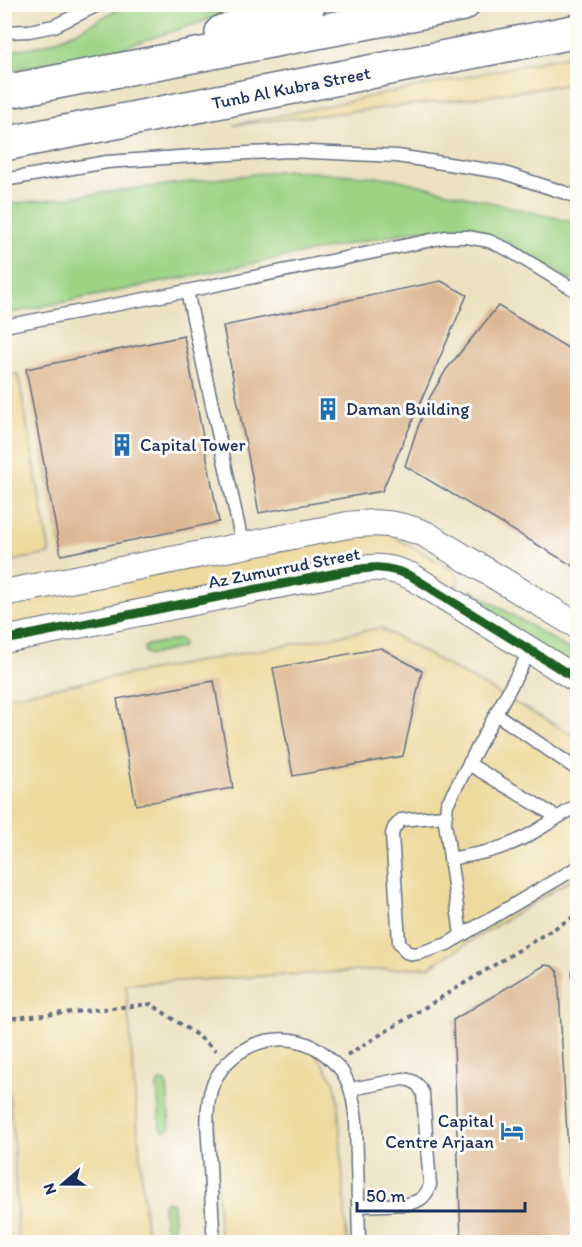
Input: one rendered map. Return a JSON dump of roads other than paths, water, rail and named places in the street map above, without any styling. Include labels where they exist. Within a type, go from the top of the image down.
[{"type":"main road","points":[[86,76],[309,4]]},
{"type":"main road","points":[[4,92],[463,4]]},
{"type":"main road","name":"Tunb Al Kubra Street","points":[[4,144],[578,31]]},
{"type":"street","name":"Az Zumurrud Street","points":[[4,593],[368,522],[386,523],[406,526],[424,534],[578,626]]},
{"type":"street","name":"Az Zumurrud Street","points":[[4,640],[342,572],[377,567],[395,569],[411,576],[578,680]]},
{"type":"lane","points":[[4,32],[29,31],[54,26],[100,4]]},
{"type":"lane","points":[[4,180],[107,162],[289,151],[397,156],[501,172],[578,196]]},
{"type":"lane","points":[[4,326],[187,291],[446,237],[468,237],[489,241],[578,292]]},
{"type":"lane","points":[[187,291],[242,547]]},
{"type":"lane","points":[[461,935],[444,816],[447,804],[530,651]]},
{"type":"lane","points":[[495,714],[578,770]]},
{"type":"lane","points":[[469,764],[557,817]]},
{"type":"lane","points":[[450,859],[496,849],[526,836],[578,806]]},
{"type":"lane","points":[[444,816],[406,819],[397,823],[392,834],[399,942],[406,952],[420,953],[447,944],[578,867]]},
{"type":"lane","points":[[214,1242],[208,1110],[213,1084],[227,1062],[248,1046],[274,1039],[300,1041],[324,1052],[342,1071],[351,1089],[356,1121],[359,1242]]},
{"type":"lane","points":[[351,1089],[403,1079],[418,1084],[423,1094],[430,1185],[423,1199],[416,1202],[358,1206]]},
{"type":"place","name":"Daman Building","points":[[328,409]]},
{"type":"place","name":"Capital Tower","points":[[122,445]]},
{"type":"place","name":"Capital Centre Arjaan","points":[[512,1131]]}]
